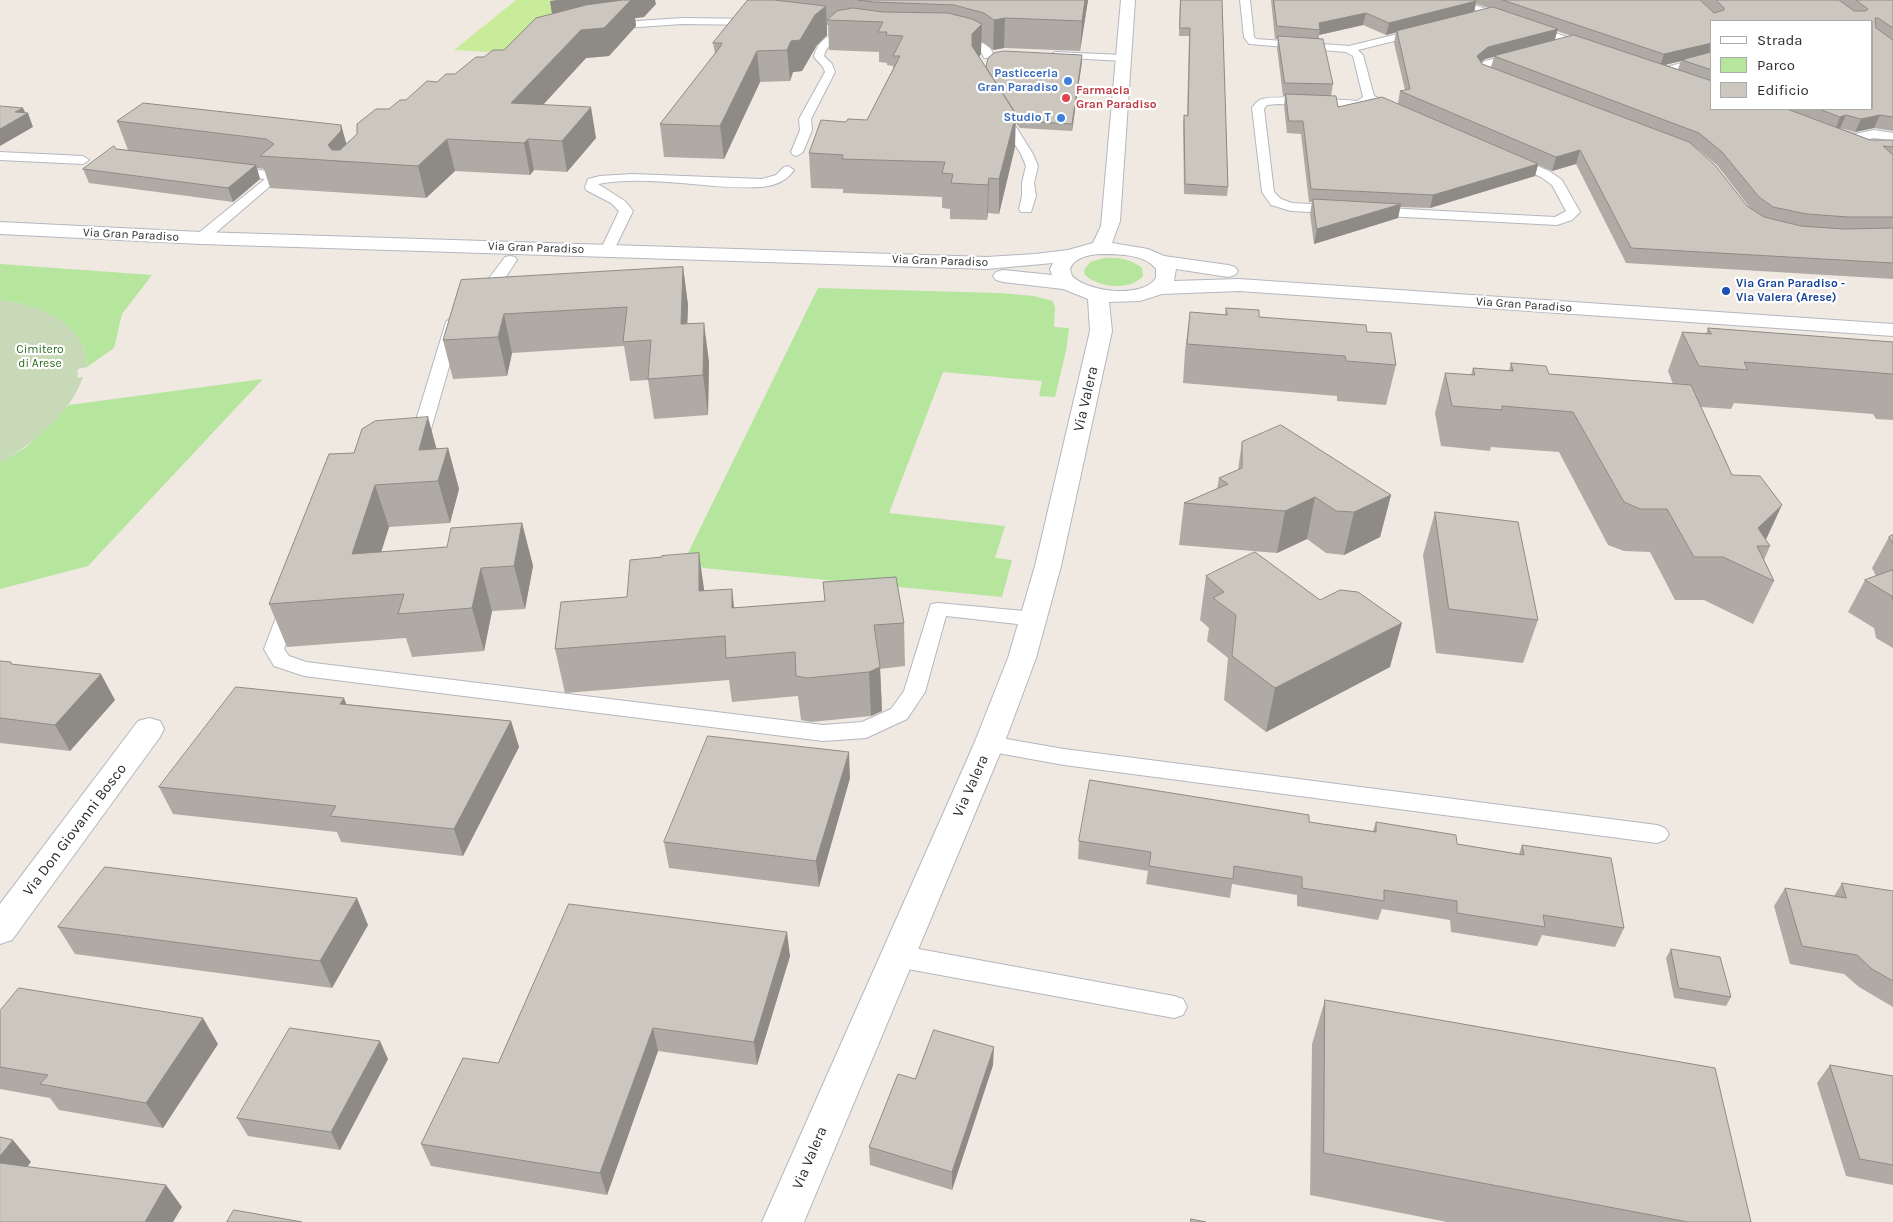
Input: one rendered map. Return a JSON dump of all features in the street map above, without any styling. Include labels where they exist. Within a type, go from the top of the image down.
[{"type":"street","points":[[1100,248],[1109,234],[1111,226],[1128,0]]},
{"type":"street","points":[[1112,202],[1123,225],[1150,257],[1166,272],[1162,284],[1156,288]]},
{"type":"street","name":"Via Gran Paradiso","points":[[0,228],[200,238],[988,262],[1035,260],[1071,256],[1100,248],[1114,248],[1150,257],[1240,273],[1893,318]]},
{"type":"street","name":"Via Gran Paradiso","points":[[0,240],[1008,277],[1039,279],[1068,284],[1084,292],[1098,295],[1126,297],[1156,288],[1239,285],[1893,330]]},
{"type":"street","points":[[1068,284],[1060,274],[1060,269],[1065,259],[1071,256]]},
{"type":"street","name":"Via Valera","points":[[1098,295],[1102,331]]},
{"type":"street","name":"Via Valera","points":[[783,1222],[989,744],[1013,684],[1035,619],[1102,331],[1119,303],[1126,297]]},
{"type":"street","name":"Via Don Giovanni Bosco","points":[[0,930],[149,730]]},
{"type":"lane","points":[[1245,0],[1249,37],[1253,42],[1349,49],[1434,28]]},
{"type":"lane","points":[[1451,0],[1598,51]]},
{"type":"lane","points":[[1471,18],[1490,14]]},
{"type":"lane","points":[[595,28],[682,21],[772,23]]},
{"type":"lane","points":[[797,152],[804,135],[808,112],[830,72],[828,66],[819,57],[821,48],[825,42],[849,34],[822,29]]},
{"type":"lane","points":[[941,40],[977,44],[988,52],[985,59],[1004,53]]},
{"type":"lane","points":[[1553,47],[1571,42]]},
{"type":"lane","points":[[1349,49],[1358,55],[1369,98]]},
{"type":"lane","points":[[1513,84],[1484,73],[1481,68],[1489,63],[1534,52]]},
{"type":"lane","points":[[1041,54],[1123,58]]},
{"type":"lane","points":[[1677,78],[1655,70],[1710,58]]},
{"type":"lane","points":[[1369,98],[1545,174],[1557,183],[1573,212],[1558,221],[1291,207],[1276,202],[1268,192],[1258,108],[1264,102],[1348,105],[1366,102],[1369,98]]},
{"type":"lane","points":[[995,103],[1027,154],[1032,166],[1028,183],[1029,196],[1026,209]]},
{"type":"lane","points":[[1822,130],[1855,140],[1869,149]]},
{"type":"lane","points":[[1855,140],[1874,134],[1893,137]]},
{"type":"lane","points":[[0,156],[83,160]]},
{"type":"lane","points":[[200,238],[276,176],[220,170]]},
{"type":"lane","points":[[607,250],[626,211],[623,205],[591,187],[593,182],[632,178],[762,183],[780,178],[788,170]]},
{"type":"lane","points":[[402,449],[418,446],[448,336],[454,322],[496,282],[510,260]]},
{"type":"lane","points":[[298,587],[274,649],[280,660],[304,670],[823,733],[866,730],[899,714],[914,692],[938,609],[1035,619]]},
{"type":"lane","points":[[989,744],[1064,757],[1657,834]]},
{"type":"lane","points":[[897,956],[1174,1008]]},
{"type":"green space","points":[[516,0],[568,0],[507,53],[454,50]]},
{"type":"green space","points":[[1104,258],[1119,258],[1133,262],[1142,268],[1143,276],[1130,284],[1114,286],[1098,283],[1085,275],[1084,270],[1090,262]]},
{"type":"green space","points":[[0,264],[152,275],[122,314],[114,348],[87,367],[86,354],[78,337],[59,320],[37,308],[0,300]]},
{"type":"green space","points":[[818,288],[1000,293],[1034,296],[1053,301],[1055,308],[1054,327],[1069,328],[1066,351],[1055,397],[1039,396],[1042,381],[943,372],[889,513],[1005,526],[995,558],[1012,560],[1002,597],[703,568],[688,553]]},
{"type":"green space","name":"Cimitero di Arese","points":[[0,300],[37,308],[59,320],[78,337],[86,354],[87,367],[78,369],[77,378],[83,377],[77,391],[60,416],[38,437],[0,463]]},
{"type":"green space","points":[[263,379],[88,566],[0,589],[0,463],[26,447],[69,405]]},
{"type":"building","points":[[631,0],[604,28],[581,30],[511,103],[591,107],[562,141],[528,139],[524,143],[447,139],[418,166],[260,156],[274,144],[266,139],[117,121],[143,103],[341,125],[341,131],[328,145],[332,150],[340,150],[357,134],[357,124],[376,109],[389,109],[400,100],[406,100],[427,81],[437,82],[446,74],[455,74],[476,57],[484,57],[493,50],[504,50],[536,18],[586,5]]},
{"type":"building","points":[[748,0],[774,0],[826,6],[815,15],[800,40],[791,41],[787,50],[757,51],[720,126],[660,124],[720,47],[722,43],[713,43]]},
{"type":"building","points":[[858,0],[1085,0],[1082,21],[1005,18],[994,20],[984,13],[954,5]]},
{"type":"building","points":[[1181,0],[1222,0],[1228,187],[1185,184],[1184,115],[1188,116],[1190,28],[1180,28]]},
{"type":"building","points":[[1274,0],[1476,1],[1389,23],[1366,13],[1319,23],[1320,30],[1277,26]]},
{"type":"building","points":[[1503,0],[1700,0],[1714,13],[1724,10],[1716,0],[1839,0],[1854,11],[1866,11],[1868,9],[1856,0],[1893,0],[1893,28],[1875,18],[1876,28],[1893,40],[1893,117],[1880,115],[1861,119],[1846,115],[1840,117],[1822,110],[1873,110],[1873,20],[1710,20],[1710,43],[1664,54]]},
{"type":"building","points":[[1493,7],[1558,29],[1488,47],[1477,56],[1482,64],[1689,142],[1715,165],[1747,206],[1764,217],[1801,226],[1844,229],[1893,228],[1893,263],[1631,248],[1580,150],[1556,157],[1400,91],[1410,89],[1397,31]]},
{"type":"building","points":[[853,8],[883,12],[948,13],[972,19],[982,24],[972,34],[972,46],[1016,114],[999,179],[989,178],[988,185],[951,183],[953,174],[942,173],[945,162],[842,159],[843,155],[809,153],[821,120],[846,122],[848,119],[867,120],[900,56],[893,56],[903,36],[886,35],[887,32],[878,32],[883,22],[827,20],[837,11]]},
{"type":"building","points":[[1574,35],[1710,80],[1710,110],[1790,110],[1870,140],[1893,140],[1893,147],[1883,146],[1893,155],[1893,217],[1848,217],[1807,214],[1773,207],[1759,197],[1722,152],[1699,133],[1494,56]]},
{"type":"building","points":[[1278,36],[1323,39],[1333,84],[1285,83]]},
{"type":"building","points":[[1004,51],[1082,55],[1072,124],[1020,121],[986,67],[988,58],[994,53]]},
{"type":"building","points":[[1710,53],[1710,69],[1682,60]]},
{"type":"building","points":[[1286,94],[1336,96],[1338,107],[1382,97],[1538,164],[1433,195],[1311,189],[1303,121],[1289,121]]},
{"type":"building","points":[[0,106],[23,108],[15,112],[28,113],[0,129]]},
{"type":"building","points":[[114,146],[116,149],[256,165],[228,188],[83,169]]},
{"type":"building","points":[[1313,199],[1401,204],[1317,229]]},
{"type":"building","points":[[683,267],[681,324],[704,323],[703,375],[648,379],[651,340],[623,342],[627,307],[504,314],[498,337],[443,340],[461,280]]},
{"type":"building","points":[[1226,308],[1259,310],[1259,317],[1366,325],[1367,332],[1391,333],[1396,365],[1346,361],[1345,356],[1187,344],[1190,312],[1227,315]]},
{"type":"building","points":[[1708,328],[1893,342],[1893,375],[1744,362],[1748,370],[1699,366],[1682,332],[1711,334]]},
{"type":"building","points":[[1511,363],[1546,366],[1549,374],[1691,385],[1732,475],[1760,476],[1782,505],[1758,528],[1770,546],[1757,546],[1774,581],[1723,557],[1694,557],[1667,509],[1640,509],[1624,502],[1573,412],[1502,406],[1502,410],[1452,406],[1445,373],[1475,375],[1473,368],[1513,371]]},
{"type":"building","points":[[428,417],[419,450],[448,448],[438,481],[375,485],[352,554],[447,547],[451,528],[522,523],[514,566],[481,568],[472,608],[398,614],[404,594],[269,604],[329,454],[354,453],[362,429],[375,421]]},
{"type":"building","points":[[1281,425],[1391,495],[1354,512],[1336,511],[1315,497],[1285,511],[1184,503],[1228,484],[1219,478],[1242,468],[1242,442]]},
{"type":"building","points":[[1435,512],[1518,522],[1538,620],[1449,609]]},
{"type":"building","points":[[1893,535],[1893,544],[1889,537]]},
{"type":"building","points":[[1255,552],[1320,600],[1340,590],[1358,592],[1402,623],[1275,688],[1232,656],[1236,615],[1213,598],[1224,592],[1206,576]]},
{"type":"building","points":[[699,553],[699,591],[732,589],[732,608],[825,601],[823,582],[896,577],[904,623],[874,625],[880,667],[869,672],[807,678],[796,676],[795,652],[726,658],[725,636],[555,649],[561,602],[627,597],[630,560]]},
{"type":"building","points":[[1893,570],[1893,601],[1892,596],[1865,580]]},
{"type":"building","points":[[0,661],[11,662],[11,664],[101,674],[55,725],[0,718]]},
{"type":"building","points":[[236,687],[344,698],[340,704],[511,721],[454,829],[330,816],[336,806],[159,787]]},
{"type":"building","points":[[708,736],[849,752],[816,861],[664,842]]},
{"type":"building","points":[[1090,780],[1309,815],[1309,822],[1376,832],[1376,822],[1456,835],[1457,844],[1524,855],[1522,845],[1611,858],[1624,928],[1543,915],[1545,927],[1457,913],[1457,901],[1384,890],[1384,901],[1302,888],[1302,877],[1234,866],[1233,879],[1149,866],[1151,852],[1079,841]]},
{"type":"building","points":[[105,867],[357,898],[320,961],[58,927]]},
{"type":"building","points":[[1842,883],[1893,891],[1893,981],[1872,969],[1857,955],[1802,946],[1785,888],[1846,898]]},
{"type":"building","points":[[569,904],[787,932],[754,1042],[653,1028],[600,1173],[421,1144],[463,1058],[498,1063]]},
{"type":"building","points":[[1671,949],[1720,957],[1731,997],[1679,988]]},
{"type":"building","points":[[19,988],[203,1018],[146,1103],[40,1084],[48,1075],[0,1067],[0,1011]]},
{"type":"building","points":[[1325,1000],[1715,1068],[1751,1222],[1688,1222],[1324,1153]]},
{"type":"building","points":[[290,1028],[380,1041],[331,1132],[237,1118]]},
{"type":"building","points":[[934,1030],[994,1047],[952,1172],[869,1147],[898,1074],[915,1079]]},
{"type":"building","points":[[1830,1065],[1893,1076],[1893,1165],[1860,1159]]},
{"type":"building","points":[[0,1137],[13,1140],[0,1156]]},
{"type":"building","points":[[0,1163],[166,1185],[145,1222],[0,1222]]},
{"type":"building","points":[[234,1210],[302,1222],[227,1222]]},
{"type":"building","points":[[1191,1219],[1206,1222],[1191,1222]]},
{"type":"place","name":"Pasticceria Gran Paradiso","points":[[1068,81]]},
{"type":"place","name":"Farmacia Gran Paradiso","points":[[1066,98]]},
{"type":"place","name":"Studio T","points":[[1061,118]]},
{"type":"place","name":"Via Gran Paradiso - Via Valera (Arese)","points":[[1726,291]]}]
